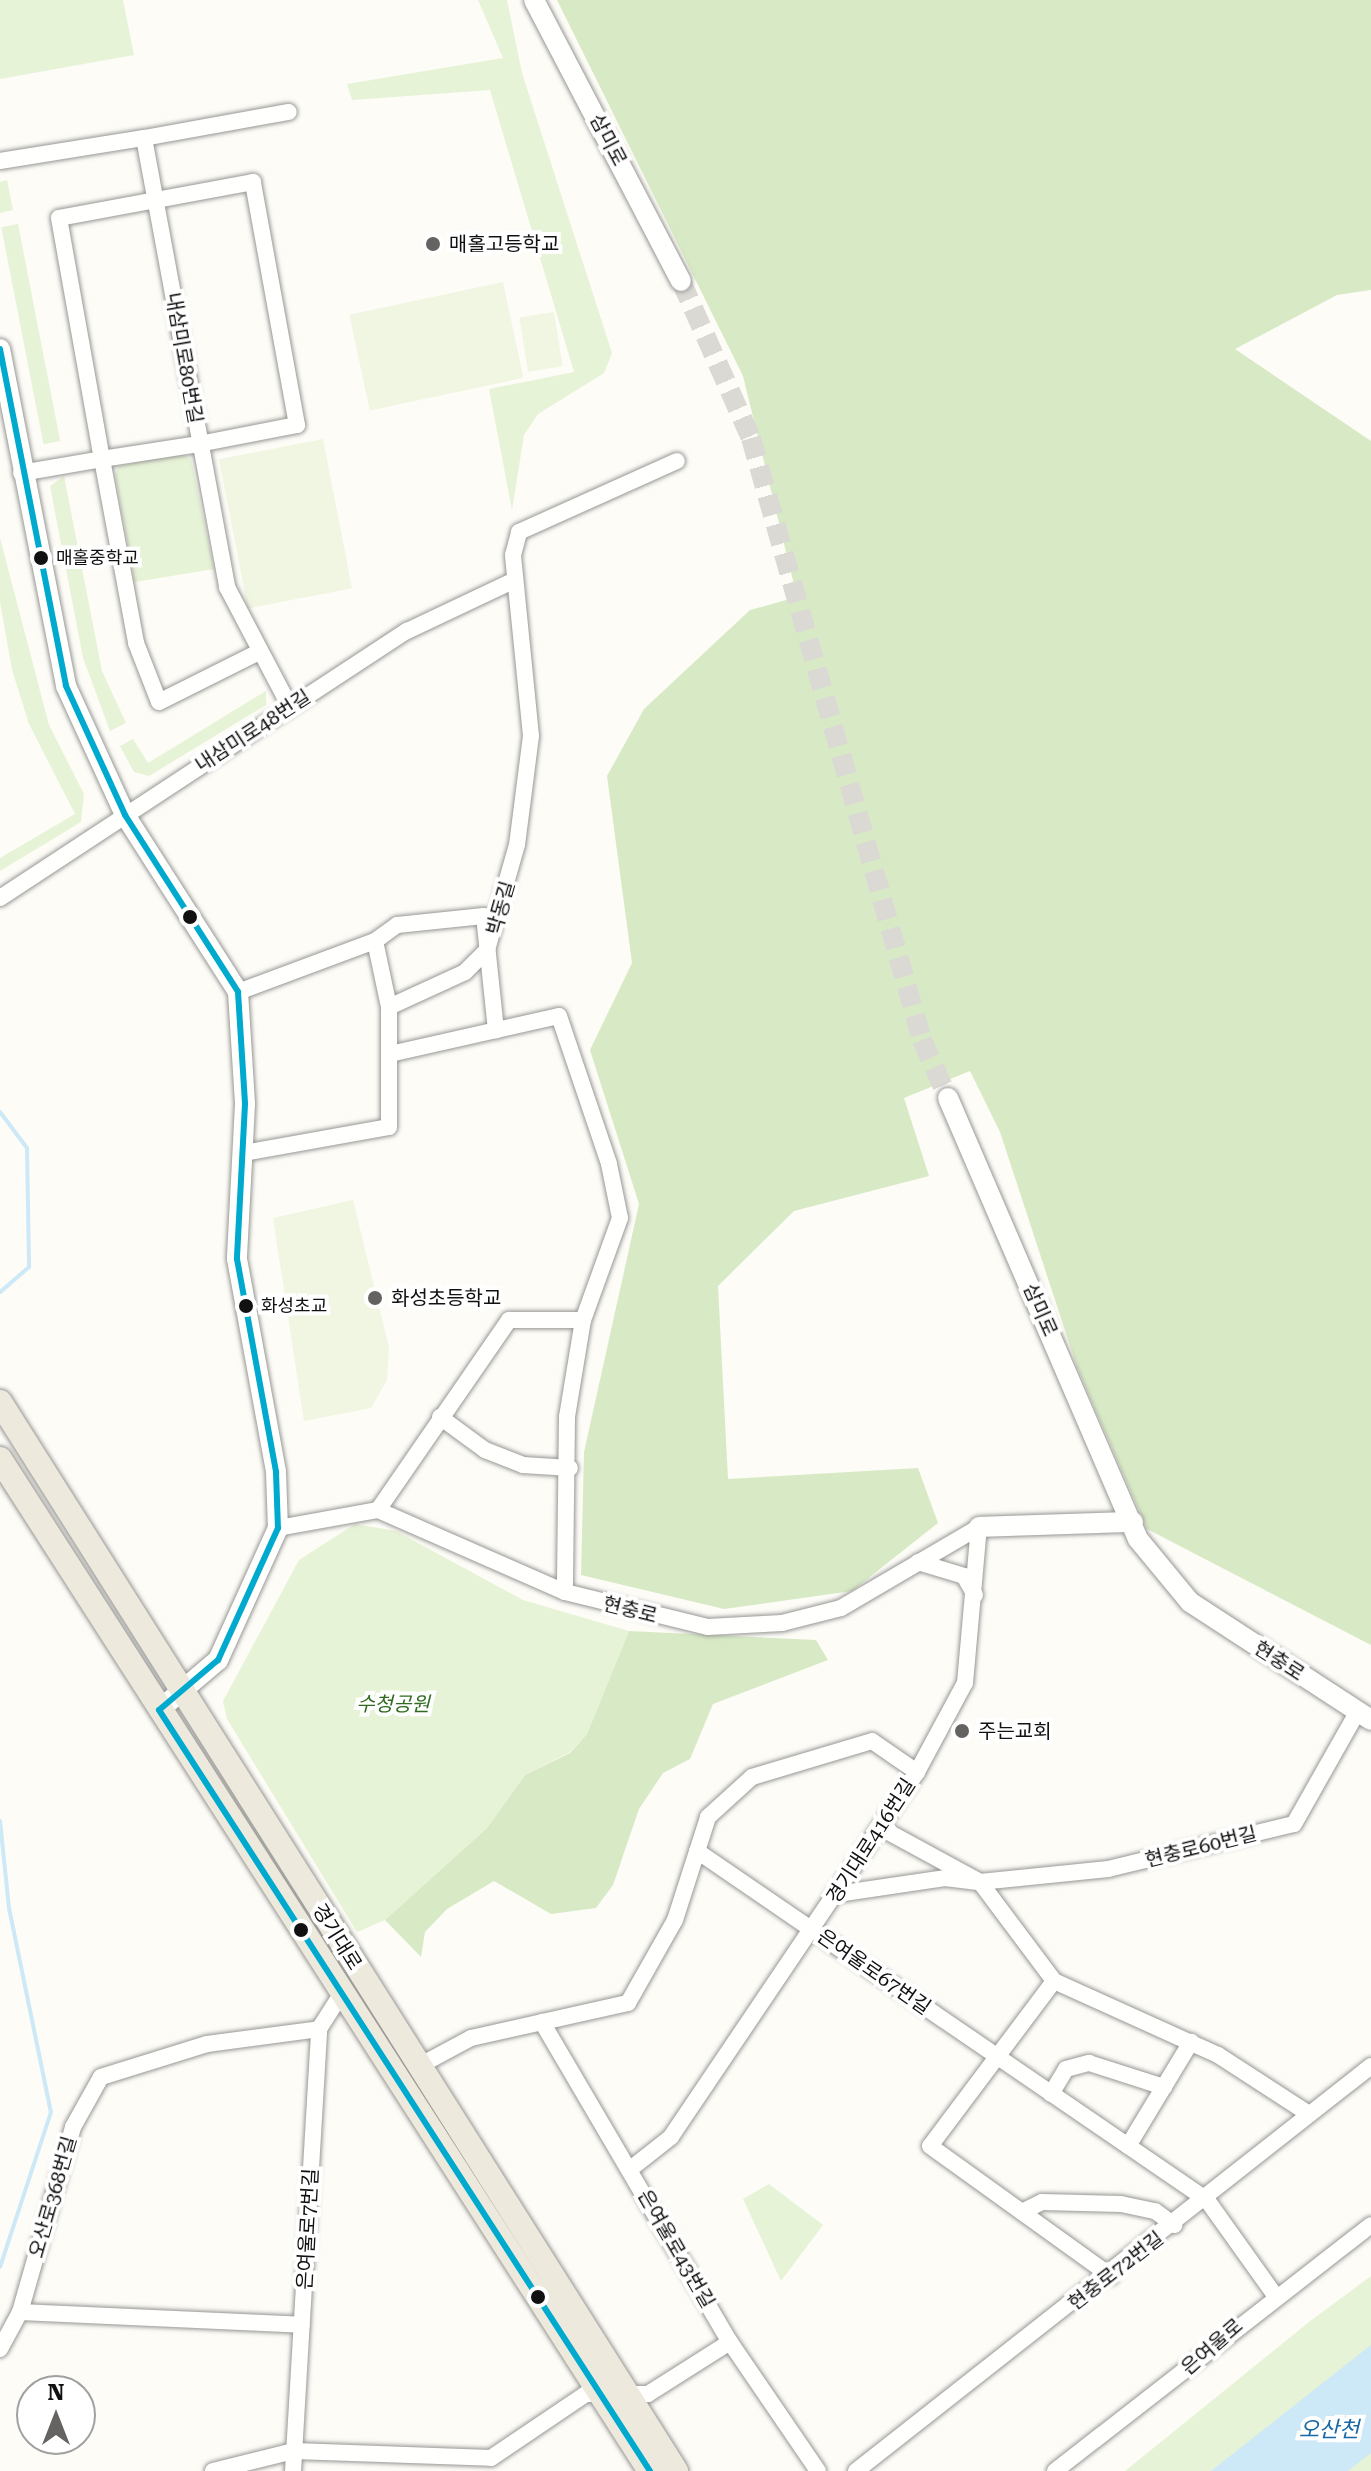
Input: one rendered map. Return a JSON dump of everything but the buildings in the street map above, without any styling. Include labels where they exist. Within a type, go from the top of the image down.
[{"type":"main road","name":"경기대로","points":[[0,1402],[419,2066],[616,2397],[650,2471]]},
{"type":"main road","name":"경기대로","points":[[0,1459],[342,1993],[616,2397],[676,2471]]},
{"type":"street","name":"삼미로","points":[[534,0],[681,281]]},
{"type":"street","points":[[0,161],[289,112]]},
{"type":"street","name":"내삼미로80번길","points":[[144,138],[227,587],[257,653],[290,707]]},
{"type":"street","points":[[21,473],[102,459],[199,444],[297,425],[253,182],[59,218],[102,459],[136,643],[159,702],[257,653]]},
{"type":"street","points":[[0,349],[21,473],[66,686],[125,815],[238,992],[244,1153],[237,1259],[276,1472],[278,1528],[218,1660],[183,1695],[159,1710]]},
{"type":"street","name":"박동길","points":[[389,1007],[465,972],[487,950],[498,932],[529,764],[515,580],[519,532],[677,461]]},
{"type":"street","name":"내삼미로48번길","points":[[0,898],[440,611],[515,580]]},
{"type":"street","points":[[238,992],[375,941],[397,925],[484,916],[496,1030]]},
{"type":"street","points":[[244,1153],[389,1127],[389,1007],[375,941]]},
{"type":"street","points":[[390,1054],[559,1016],[609,1164],[620,1218],[583,1320],[567,1417],[570,1468],[565,1592]]},
{"type":"street","name":"삼미로","points":[[948,1098],[1133,1522]]},
{"type":"street","points":[[278,1528],[378,1510],[509,1320],[583,1320]]},
{"type":"street","points":[[440,1417],[485,1450],[523,1465],[570,1468]]},
{"type":"street","name":"현충로","points":[[378,1510],[565,1592],[708,1627],[782,1623],[873,1594],[918,1562],[979,1527]]},
{"type":"street","points":[[917,1772],[965,1683],[979,1527],[1133,1522]]},
{"type":"street","name":"현충로","points":[[1133,1522],[1157,1566],[1190,1602],[1364,1716]]},
{"type":"street","points":[[918,1562],[964,1576],[975,1595]]},
{"type":"street","name":"현충로60번길","points":[[837,1894],[945,1878],[980,1882],[1108,1869],[1294,1824],[1364,1716]]},
{"type":"street","name":"경기대로416번길","points":[[419,2066],[471,2038],[628,2003],[675,1920],[708,1817],[752,1777],[823,1750],[872,1741],[917,1772],[671,2137],[629,2170]]},
{"type":"street","points":[[881,1828],[980,1882],[1054,1981],[1191,2042],[1309,2114]]},
{"type":"street","name":"은여울로67번길","points":[[697,1851],[1207,2200],[1274,2294]]},
{"type":"street","points":[[1054,1981],[930,2146],[1111,2276]]},
{"type":"street","name":"은여울로7번길","points":[[293,2471],[319,2029],[342,1993]]},
{"type":"street","name":"은여울로43번길","points":[[542,2022],[730,2342],[818,2471]]},
{"type":"street","name":"오산로368번길","points":[[0,2349],[20,2312],[73,2127],[101,2077],[207,2044],[319,2029]]},
{"type":"street","points":[[1128,2146],[1191,2042]]},
{"type":"street","points":[[1051,2094],[1066,2069],[1089,2063],[1164,2087]]},
{"type":"street","name":"현충로72번길","points":[[856,2471],[1111,2276],[1371,2066]]},
{"type":"street","points":[[1022,2212],[1042,2202],[1121,2204],[1155,2211],[1174,2225]]},
{"type":"street","name":"은여울로","points":[[1055,2471],[1274,2294],[1371,2225]]},
{"type":"street","points":[[20,2312],[302,2325]]},
{"type":"street","points":[[213,2471],[294,2451],[490,2465],[586,2394],[616,2397],[648,2394],[730,2342]]},
{"type":"green space","points":[[0,0],[123,0],[134,55],[0,79]]},
{"type":"green space","points":[[478,0],[507,0],[522,73],[612,353],[604,373],[538,414],[524,435],[512,510],[489,389],[574,372],[490,90],[352,100],[347,84],[503,58]]},
{"type":"green space","points":[[557,0],[1371,0],[1371,290],[1337,295],[1235,349],[1371,441],[1371,1645],[1147,1529],[1077,1367],[1000,1132],[970,1071],[904,1098],[929,1176],[794,1211],[718,1286],[728,1479],[918,1468],[938,1523],[852,1591],[724,1609],[581,1575],[584,1452],[639,1204],[590,1050],[632,963],[607,776],[644,709],[750,610],[797,597],[743,376]]},
{"type":"green space","points":[[7,180],[13,210],[0,213],[0,182]]},
{"type":"green space","points":[[18,224],[60,441],[43,444],[1,227]]},
{"type":"green space","points":[[503,282],[523,378],[370,411],[349,315]]},
{"type":"green space","points":[[554,312],[563,366],[528,372],[519,317]]},
{"type":"green space","points":[[323,439],[352,588],[248,608],[219,459]]},
{"type":"green space","points":[[182,454],[191,459],[214,569],[135,582],[115,474],[119,466]]},
{"type":"green space","points":[[64,476],[102,671],[126,723],[110,731],[83,658],[50,486]]},
{"type":"green space","points":[[0,538],[49,725],[84,794],[81,822],[0,871],[0,858],[75,814],[29,724],[12,670],[0,602]]},
{"type":"green space","points":[[266,691],[266,705],[149,776],[134,772],[120,746],[133,739],[148,763]]},
{"type":"green space","points":[[353,1200],[389,1348],[387,1380],[371,1408],[304,1421],[273,1218]]},
{"type":"green space","name":"수청공원","points":[[355,1524],[396,1531],[523,1600],[629,1631],[587,1734],[570,1752],[525,1775],[487,1828],[385,1920],[357,1932],[227,1719],[223,1701],[299,1560]]},
{"type":"green space","points":[[629,1631],[816,1640],[828,1660],[713,1704],[690,1759],[663,1773],[639,1809],[613,1885],[596,1908],[551,1914],[494,1881],[447,1909],[425,1932],[421,1957],[385,1920],[487,1828],[525,1775],[570,1753],[587,1734]]},
{"type":"green space","points":[[769,2184],[823,2225],[781,2281],[743,2199]]},
{"type":"green space","points":[[1371,2276],[1371,2471],[1125,2471],[1309,2322]]},
{"type":"water","name":"오산천","points":[[1371,2345],[1371,2453],[1348,2471],[1211,2471]]},
{"type":"waterway","points":[[0,1112],[27,1148],[29,1267],[0,1292]]},
{"type":"waterway","points":[[0,1821],[9,1908],[51,2112],[0,2267]]},
{"type":"tunnel","points":[[681,281],[751,438],[922,1040],[948,1098]]},
{"type":"transit line","points":[[0,349],[66,686],[125,815],[238,992],[245,1104],[237,1259],[276,1472],[278,1528],[218,1660],[159,1710],[650,2471]]},
{"type":"place","name":"매홀고등학교","points":[[433,244]]},
{"type":"place","name":"매홀중학교","points":[[41,558]]},
{"type":"place","name":"화성초등학교","points":[[375,1298]]},
{"type":"place","name":"화성초교","points":[[246,1306]]},
{"type":"place","name":"주는교회","points":[[962,1731]]}]
